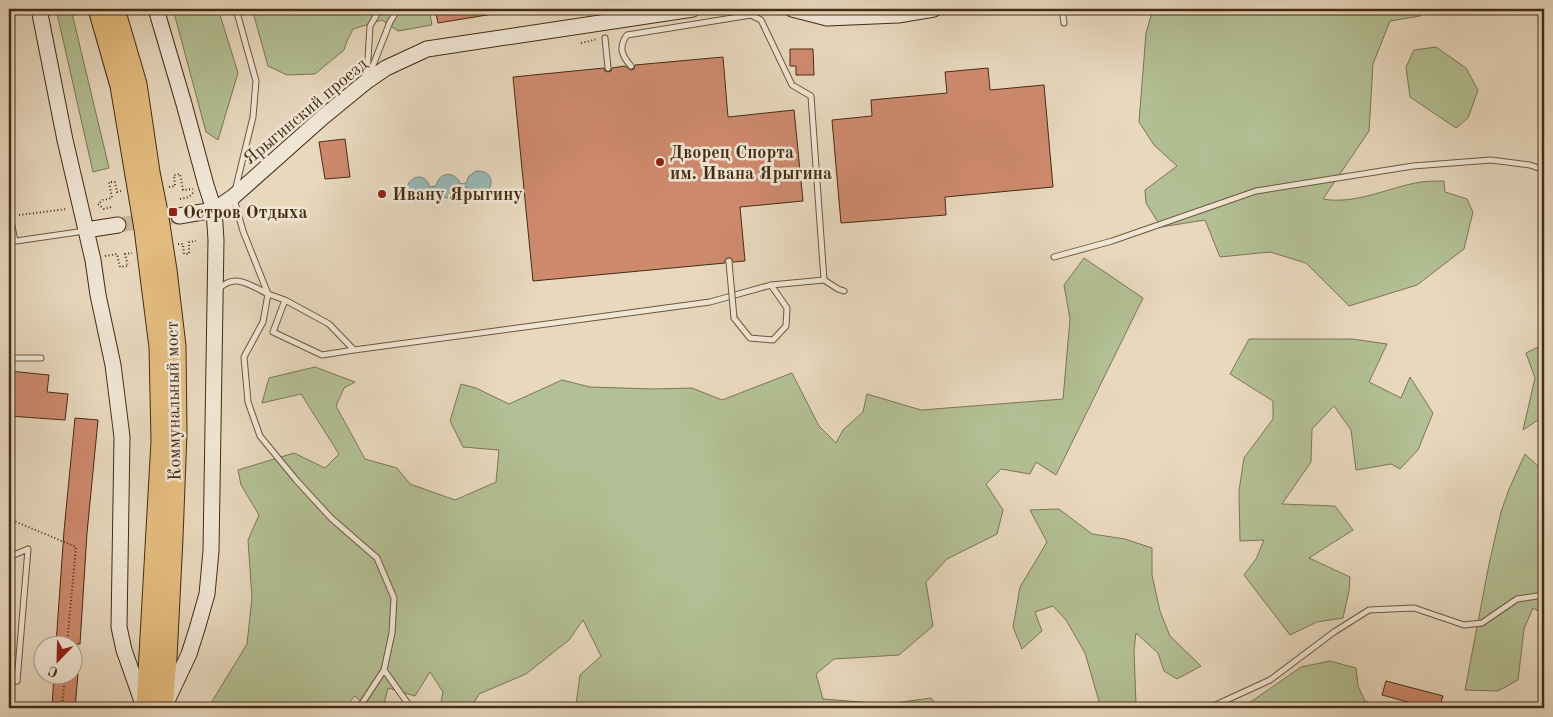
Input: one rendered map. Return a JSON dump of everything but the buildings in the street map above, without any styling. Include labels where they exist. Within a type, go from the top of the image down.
[{"type":"highway","name":"Коммунальный мост","points":[[98,9],[120,86],[144,230],[159,347],[161,441],[146,708]]},
{"type":"highway","name":"Коммунальный мост","points":[[115,9],[137,84],[167,270],[176,346],[177,433],[163,708]]},
{"type":"main road","points":[[39,9],[93,260],[98,295],[113,366],[122,437],[119,628],[124,650],[146,708]]},
{"type":"main road","points":[[156,9],[214,210],[216,240],[211,551],[207,594],[190,654],[163,708]]},
{"type":"main road","name":"Ярыгинский проезд","points":[[214,210],[234,197],[316,122],[367,81],[386,68],[427,49],[692,9]]},
{"type":"main road","points":[[792,9],[827,18],[934,9]]},
{"type":"main road","points":[[179,216],[214,210]]},
{"type":"main road","points":[[86,230],[118,225]]},
{"type":"lane","points":[[236,9],[256,81],[253,117],[234,197],[242,231],[268,294],[263,322],[244,357],[248,402],[260,436],[297,482],[331,518],[377,558],[394,598],[392,633],[384,670],[359,708]]},
{"type":"lane","points":[[367,81],[370,26],[380,9]]},
{"type":"lane","points":[[367,81],[390,22],[398,9]]},
{"type":"lane","points":[[1062,9],[1064,23]]},
{"type":"lane","points":[[631,66],[623,57],[621,48],[623,41],[628,35],[750,15],[761,20],[792,85],[811,96],[824,280]]},
{"type":"lane","points":[[605,38],[608,68]]},
{"type":"lane","points":[[1054,257],[1112,241],[1256,192],[1414,166],[1491,160],[1530,165],[1544,170]]},
{"type":"lane","points":[[9,214],[15,241]]},
{"type":"lane","points":[[9,242],[86,230]]},
{"type":"lane","points":[[729,262],[734,318],[750,338],[773,340],[786,326],[787,308],[771,285]]},
{"type":"lane","points":[[285,300],[273,332],[322,355],[710,302],[771,285],[824,280],[844,291]]},
{"type":"lane","points":[[215,294],[224,284],[233,281],[245,282],[268,294],[285,300],[329,324],[354,350]]},
{"type":"lane","points":[[9,358],[41,358]]},
{"type":"lane","points":[[9,557],[28,549],[17,681],[9,674]]},
{"type":"lane","points":[[1209,708],[1270,680],[1334,632],[1369,610],[1414,608],[1464,625],[1482,623],[1517,599],[1544,595]]},
{"type":"lane","points":[[384,670],[411,708]]},
{"type":"path","points":[[581,42],[605,38]]},
{"type":"path","points":[[169,187],[175,186],[174,175],[180,174],[182,190],[197,188],[189,198],[180,199]]},
{"type":"path","points":[[111,207],[104,209],[98,204],[103,200],[112,198],[109,182],[115,182],[117,192],[123,190]]},
{"type":"path","points":[[9,214],[71,208]]},
{"type":"path","points":[[178,244],[183,244],[184,254],[189,254],[189,242],[196,241]]},
{"type":"path","points":[[105,256],[118,254],[120,267],[128,266],[125,254],[132,253]]},
{"type":"path","points":[[9,519],[76,547],[68,634]]},
{"type":"path","points":[[62,708],[64,684]]},
{"type":"green space","points":[[56,9],[71,9],[109,168],[93,172]]},
{"type":"green space","points":[[173,9],[218,9],[238,73],[218,140],[206,132]]},
{"type":"green space","points":[[252,9],[429,9],[432,25],[398,31],[382,20],[353,29],[344,50],[315,74],[287,75],[268,66]]},
{"type":"green space","points":[[1153,9],[1422,9],[1420,16],[1390,21],[1373,64],[1369,131],[1323,199],[1348,200],[1409,184],[1444,181],[1445,192],[1467,199],[1473,212],[1464,249],[1417,285],[1349,306],[1306,263],[1270,252],[1220,257],[1205,220],[1161,227],[1146,203],[1145,190],[1177,166],[1154,145],[1139,122],[1146,33]]},
{"type":"green space","points":[[1436,47],[1466,68],[1478,90],[1468,118],[1456,128],[1410,97],[1406,67],[1414,50]]},
{"type":"green space","points":[[1084,258],[1143,298],[1056,475],[1036,462],[1030,474],[1001,469],[986,484],[1003,510],[997,534],[947,559],[926,582],[933,626],[899,655],[834,659],[816,674],[823,699],[887,704],[931,698],[939,708],[581,708],[576,705],[580,675],[601,656],[583,620],[569,640],[526,674],[479,694],[471,708],[440,708],[443,692],[430,672],[415,696],[388,688],[383,708],[366,706],[355,696],[344,708],[208,708],[247,644],[252,598],[248,540],[259,515],[241,485],[238,470],[294,453],[325,468],[339,454],[301,394],[262,403],[269,378],[315,367],[355,382],[344,388],[336,406],[365,459],[397,468],[410,484],[455,500],[496,482],[499,450],[463,447],[450,421],[461,384],[476,388],[509,404],[562,380],[590,387],[692,388],[722,400],[792,373],[819,426],[836,443],[843,430],[863,412],[867,394],[921,410],[1063,399],[1070,319],[1064,285]]},
{"type":"green space","points":[[1249,339],[1352,339],[1387,344],[1369,382],[1401,398],[1410,377],[1433,413],[1418,450],[1400,469],[1391,464],[1356,470],[1351,430],[1334,406],[1312,429],[1311,462],[1282,504],[1335,506],[1353,530],[1309,558],[1350,577],[1349,591],[1343,618],[1317,622],[1290,635],[1244,575],[1256,559],[1264,540],[1240,541],[1239,491],[1244,458],[1273,419],[1273,401],[1230,374]]},
{"type":"green space","points":[[1544,344],[1544,416],[1523,430],[1535,378],[1526,353]]},
{"type":"green space","points":[[1525,454],[1544,472],[1544,614],[1533,608],[1524,629],[1518,680],[1498,691],[1465,690],[1501,512]]},
{"type":"green space","points":[[1059,509],[1092,534],[1125,539],[1152,548],[1152,575],[1160,611],[1170,636],[1201,666],[1177,679],[1164,671],[1158,653],[1136,633],[1134,650],[1136,704],[1128,708],[1101,708],[1085,653],[1066,620],[1053,606],[1035,612],[1042,631],[1022,649],[1013,627],[1020,587],[1047,542],[1030,510]]},
{"type":"green space","points":[[1330,661],[1356,668],[1358,686],[1365,701],[1386,708],[1303,708],[1301,704],[1295,708],[1244,708],[1301,667]]},
{"type":"water","points":[[476,171],[485,173],[490,177],[491,183],[485,194],[480,196],[473,194],[467,187],[461,188],[456,195],[450,198],[446,198],[437,190],[430,191],[427,199],[419,202],[410,199],[406,194],[409,182],[414,178],[420,177],[425,179],[430,187],[436,186],[440,178],[447,174],[455,176],[461,184],[466,183],[469,176]]},
{"type":"tunnel","points":[[118,225],[179,216]]},
{"type":"place","name":"Дворец Спорта им. Ивана Ярыгина","points":[[660,162]]},
{"type":"place","name":"Ивану Ярыгину","points":[[382,194]]},
{"type":"place","name":"Остров Отдыха","points":[[173,212]]}]
